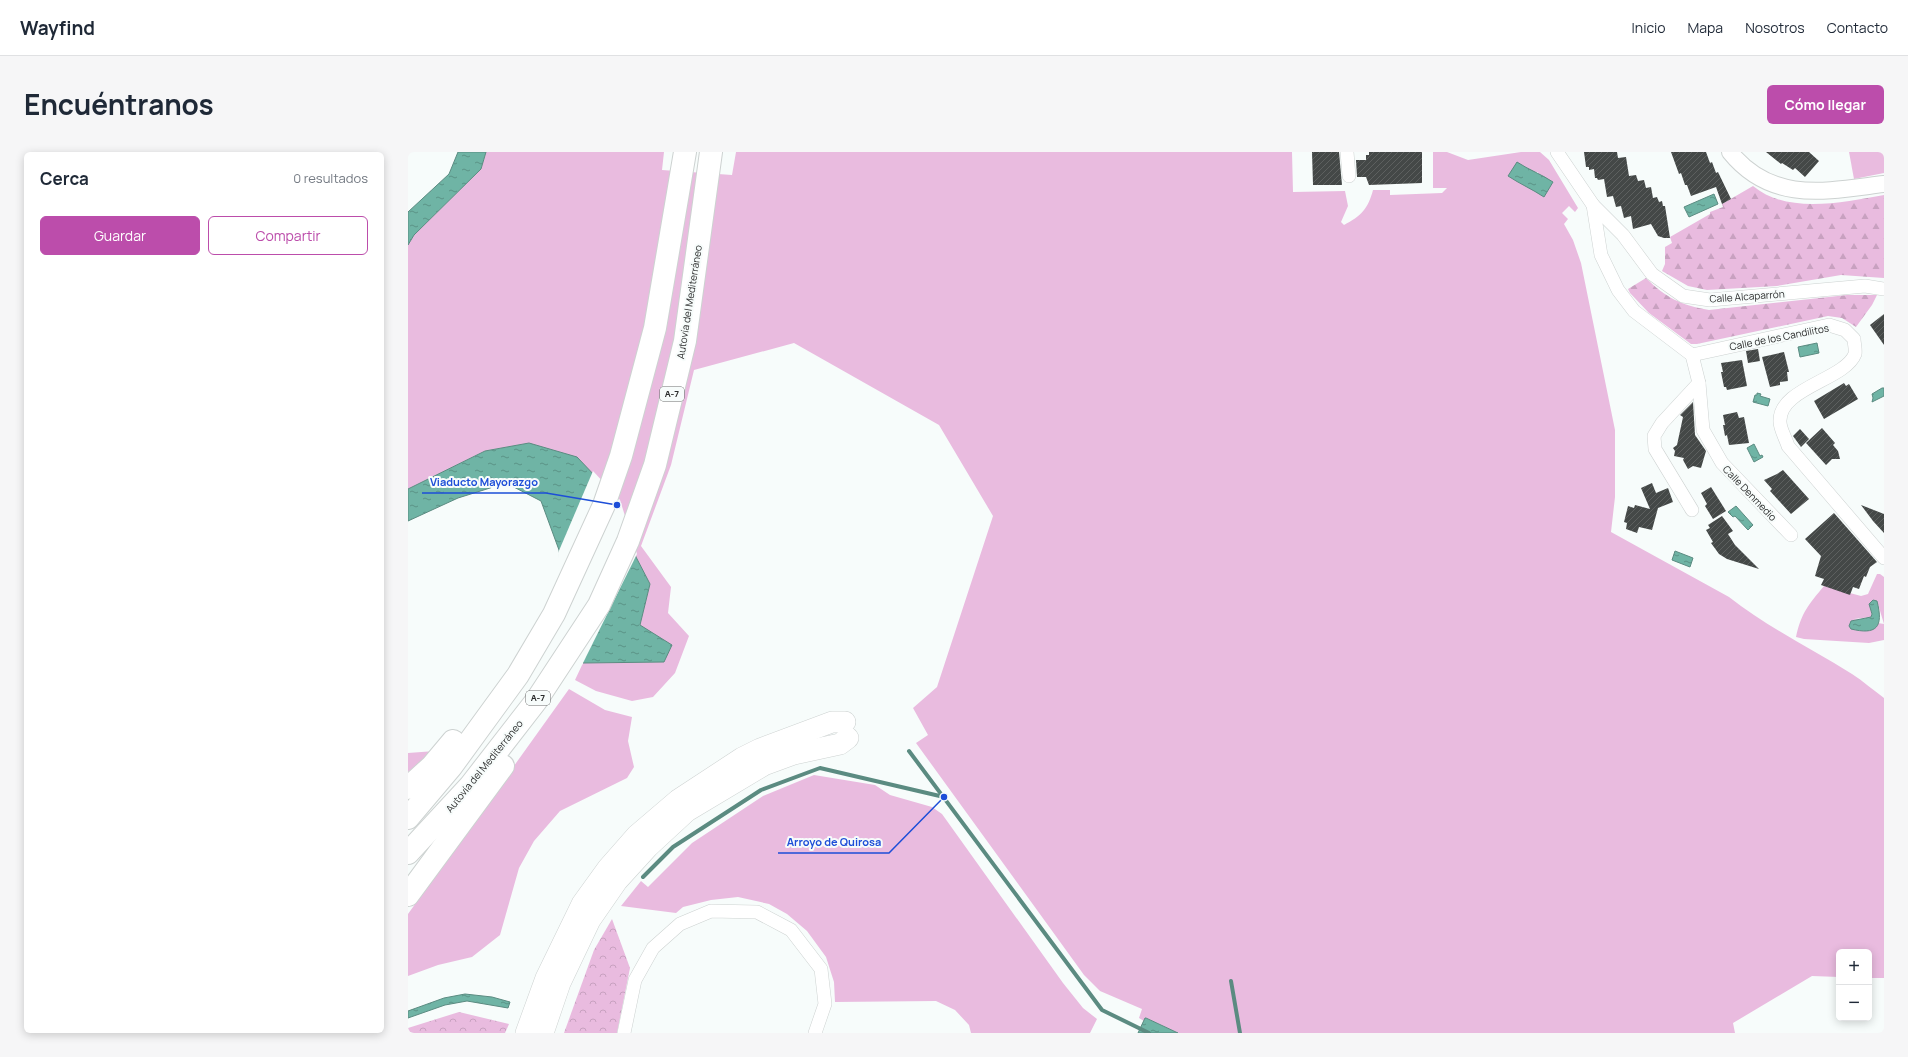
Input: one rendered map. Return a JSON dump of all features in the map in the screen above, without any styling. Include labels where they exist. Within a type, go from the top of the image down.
[{"type":"highway","name":"Autovía del Mediterráneo","points":[[408,853],[476,792],[598,605],[628,541],[655,465],[685,341],[711,152]]},
{"type":"highway","points":[[408,818],[446,762],[523,639],[567,559],[591,501],[632,417],[655,328],[684,162]]},
{"type":"highway","points":[[408,788],[446,762]]},
{"type":"highway","points":[[408,895],[476,792]]},
{"type":"main road","points":[[526,1033],[546,978],[582,904],[608,868],[636,835],[678,800],[742,758],[760,749],[832,722],[846,730],[840,744],[794,754],[764,765],[687,811],[648,847],[617,881],[590,920],[560,983],[542,1033]]},
{"type":"street","points":[[1347,152],[1349,176]]},
{"type":"street","name":"Calle Alcaparrón","points":[[1557,152],[1592,205],[1623,235],[1652,274],[1683,296],[1710,300],[1864,286],[1884,289]]},
{"type":"street","points":[[1730,152],[1757,177],[1787,189],[1824,192],[1884,184]]},
{"type":"street","points":[[1592,205],[1601,255],[1618,290],[1634,311],[1692,355]]},
{"type":"street","name":"Calle de los Candilitos","points":[[1692,355],[1829,325],[1845,330],[1854,339],[1855,354],[1848,364],[1793,398],[1783,410],[1780,422],[1788,446],[1884,558]]},
{"type":"street","name":"Calle Denmedio","points":[[1692,355],[1699,384],[1703,430],[1722,463],[1791,535]]},
{"type":"street","points":[[1692,510],[1655,449],[1654,436],[1662,423],[1699,384]]},
{"type":"street","points":[[624,1033],[635,980],[653,948],[680,924],[711,911],[756,912],[792,930],[821,969],[826,1004],[815,1033]]},
{"type":"green space","points":[[486,152],[664,152],[662,170],[732,175],[736,152],[1292,152],[1293,192],[1345,191],[1348,206],[1341,222],[1344,225],[1363,211],[1369,202],[1373,190],[1390,190],[1390,195],[1442,193],[1447,188],[1433,188],[1433,152],[1447,152],[1468,160],[1521,152],[1540,152],[1549,160],[1578,208],[1575,212],[1569,206],[1562,213],[1568,219],[1564,224],[1573,240],[1581,263],[1615,430],[1615,497],[1611,532],[1729,597],[1774,628],[1837,664],[1884,698],[1884,978],[1872,978],[1872,949],[1836,949],[1836,977],[1812,976],[1733,1023],[1735,1033],[1178,1033],[1146,1018],[1144,1021],[1139,1018],[1142,1009],[1100,991],[1084,975],[916,743],[928,735],[913,708],[937,687],[993,516],[939,425],[794,343],[694,370],[671,465],[641,546],[671,587],[668,613],[689,636],[675,673],[653,697],[632,701],[596,691],[575,680],[583,663],[664,662],[640,625],[650,584],[636,557],[529,443],[485,451],[408,489],[408,245],[414,235],[481,169]],"holes":[[[1531,172],[1538,172],[1543,196],[1529,187]]]},
{"type":"green space","points":[[1849,152],[1884,152],[1884,173],[1854,179]]},
{"type":"green space","points":[[1753,186],[1767,195],[1782,201],[1799,203],[1834,203],[1884,195],[1884,278],[1841,275],[1777,286],[1707,290],[1688,286],[1662,271],[1665,264],[1665,247],[1672,243],[1670,237],[1710,214],[1710,212],[1723,207],[1722,204]]},
{"type":"green space","points":[[1646,278],[1660,291],[1674,300],[1690,306],[1709,310],[1847,295],[1877,295],[1872,305],[1856,327],[1842,318],[1828,316],[1697,344],[1691,344],[1649,313],[1630,293],[1628,289]]},
{"type":"green space","points":[[1877,574],[1884,577],[1884,624],[1884,640],[1869,643],[1804,639],[1796,637],[1800,621],[1806,609],[1824,586],[1861,596],[1868,594]],"holes":[[[1873,600],[1877,601],[1884,624],[1854,619],[1871,617]]]},
{"type":"green space","points":[[569,689],[605,710],[632,717],[628,741],[634,767],[627,778],[560,811],[534,841],[519,868],[500,935],[472,957],[438,965],[408,976],[408,914]]},
{"type":"green space","points":[[435,751],[408,772],[408,753]]},
{"type":"green space","points":[[814,775],[875,785],[890,795],[932,807],[942,814],[1063,983],[1083,1008],[1097,1019],[1090,1033],[971,1033],[969,1025],[955,1010],[936,1001],[835,1002],[834,982],[826,957],[807,931],[787,914],[769,904],[738,897],[711,900],[683,907],[676,913],[621,906],[641,881],[648,887],[692,843],[763,796]]},
{"type":"green space","points":[[612,919],[630,968],[617,1033],[564,1033],[594,950]]},
{"type":"green space","points":[[459,1012],[509,1024],[505,1033],[408,1033],[408,1028]]},
{"type":"water","points":[[458,152],[486,152],[481,169],[414,235],[408,245],[408,212],[449,174]]},
{"type":"water","points":[[1517,162],[1553,182],[1544,197],[1508,176]]},
{"type":"water","points":[[1714,194],[1718,204],[1689,217],[1684,207]]},
{"type":"water","points":[[1817,343],[1819,353],[1800,357],[1798,347]]},
{"type":"water","points":[[1884,388],[1884,396],[1872,402],[1872,394]]},
{"type":"water","points":[[1757,393],[1761,394],[1760,396],[1770,399],[1768,406],[1753,402]]},
{"type":"water","points":[[529,443],[577,457],[619,501],[636,557],[650,584],[640,625],[672,645],[664,662],[583,663],[563,614],[559,550],[541,501],[506,483],[458,498],[408,521],[408,489],[485,451]]},
{"type":"water","points":[[1754,444],[1760,456],[1762,455],[1763,457],[1754,462],[1747,448]]},
{"type":"water","points":[[1736,506],[1753,525],[1748,530],[1735,516],[1733,517],[1728,512]]},
{"type":"water","points":[[1675,551],[1693,558],[1690,567],[1672,560]]},
{"type":"water","points":[[1873,600],[1877,601],[1879,610],[1879,618],[1876,627],[1867,631],[1851,629],[1849,626],[1851,621],[1871,617],[1872,614],[1869,604]]},
{"type":"water","points":[[465,994],[492,997],[510,1002],[508,1008],[467,1001],[445,1005],[408,1018],[408,1011],[444,998]]},
{"type":"water","points":[[1146,1018],[1178,1033],[1138,1033]]},
{"type":"pier","points":[[593,471],[620,500],[637,554],[582,665],[561,614],[558,553]]},
{"type":"building","points":[[1312,152],[1339,152],[1342,185],[1313,185]]},
{"type":"building","points":[[1369,152],[1422,152],[1422,183],[1369,185],[1366,177],[1357,177],[1356,160],[1366,160],[1366,155],[1369,155]]},
{"type":"building","points":[[1584,152],[1617,152],[1618,158],[1626,157],[1629,176],[1636,175],[1638,181],[1644,180],[1646,188],[1651,187],[1653,198],[1657,197],[1659,202],[1662,201],[1663,206],[1665,206],[1670,238],[1658,236],[1651,224],[1633,229],[1631,216],[1624,218],[1621,206],[1616,207],[1613,196],[1607,197],[1604,179],[1598,180],[1595,178],[1594,169],[1589,170],[1589,167],[1586,167]]},
{"type":"building","points":[[1671,152],[1706,152],[1710,163],[1712,162],[1716,173],[1718,172],[1731,199],[1722,204],[1716,187],[1691,196],[1681,173],[1679,174]]},
{"type":"building","points":[[1766,152],[1809,152],[1819,161],[1805,177],[1795,168],[1793,170],[1782,163],[1781,164]]},
{"type":"building","points":[[1884,314],[1884,345],[1870,325]]},
{"type":"building","points":[[1758,349],[1760,361],[1748,363],[1746,351]]},
{"type":"building","points":[[1784,352],[1789,372],[1787,372],[1788,381],[1780,382],[1780,385],[1770,387],[1762,357]]},
{"type":"building","points":[[1742,360],[1747,386],[1727,390],[1726,387],[1724,387],[1721,363]]},
{"type":"building","points":[[1844,383],[1846,386],[1849,384],[1858,399],[1824,419],[1814,401]]},
{"type":"building","points":[[1693,402],[1695,435],[1706,451],[1701,468],[1693,466],[1688,469],[1683,460],[1684,458],[1674,456],[1675,451],[1673,448],[1677,445],[1683,417],[1680,415]]},
{"type":"building","points":[[1737,412],[1739,418],[1744,417],[1749,443],[1729,445],[1727,435],[1725,436],[1723,415]]},
{"type":"building","points":[[1822,428],[1835,443],[1833,445],[1838,451],[1840,459],[1832,459],[1826,465],[1806,443]]},
{"type":"building","points":[[1800,429],[1809,439],[1801,447],[1793,436]]},
{"type":"building","points":[[1783,470],[1809,499],[1791,514],[1770,491],[1772,489],[1764,480]]},
{"type":"building","points":[[1652,483],[1656,493],[1668,488],[1673,502],[1658,508],[1652,530],[1639,527],[1637,533],[1626,529],[1627,523],[1624,522],[1628,506],[1634,508],[1635,505],[1650,509],[1641,488]]},
{"type":"building","points":[[1711,487],[1726,511],[1713,519],[1705,506],[1707,504],[1701,493]]},
{"type":"building","points":[[1861,505],[1884,514],[1884,533],[1873,521]]},
{"type":"building","points":[[1834,513],[1877,562],[1870,567],[1866,577],[1864,576],[1859,589],[1853,587],[1850,595],[1821,585],[1824,579],[1815,576],[1821,556],[1805,539]]},
{"type":"building","points":[[1722,516],[1733,531],[1728,534],[1735,545],[1759,569],[1727,559],[1719,554],[1711,543],[1713,542],[1706,530],[1710,528],[1708,525]]},
{"type":"waterway","points":[[909,751],[1102,1010],[1149,1033]]},
{"type":"waterway","points":[[643,877],[673,847],[761,790],[820,768],[944,797]]},
{"type":"waterway","points":[[1231,981],[1240,1033]]},
{"type":"place","name":"Viaducto Mayorazgo","points":[[617,505]]},
{"type":"place","name":"Arroyo de Quirosa","points":[[944,797]]}]
